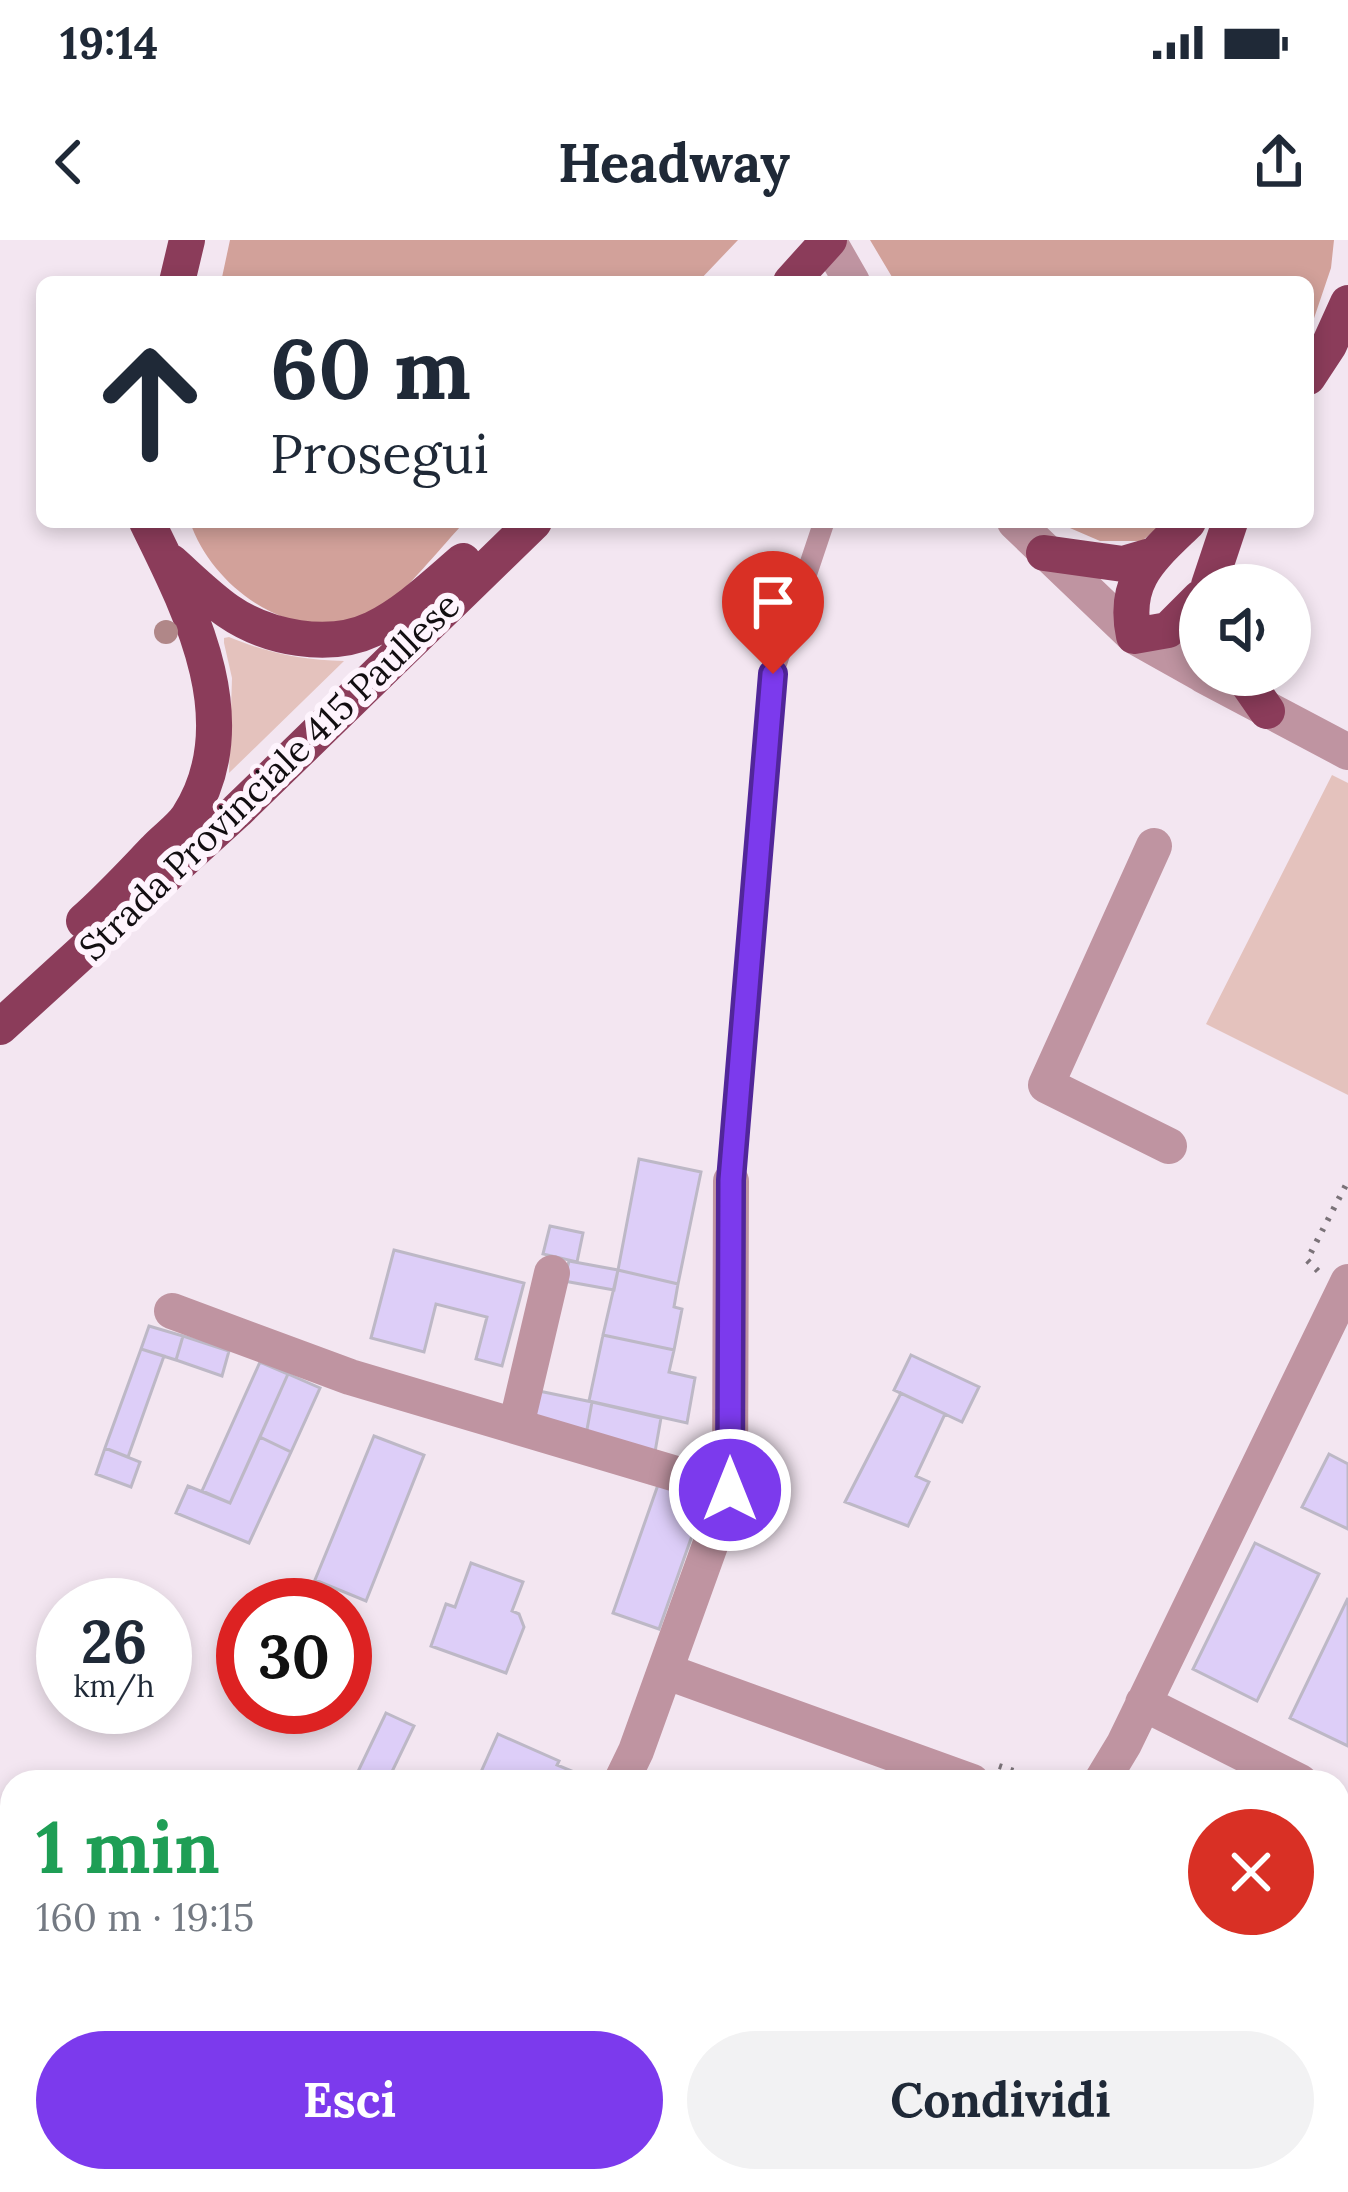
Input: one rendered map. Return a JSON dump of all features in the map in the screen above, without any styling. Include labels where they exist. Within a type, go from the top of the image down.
[{"type":"highway","points":[[178,276],[187,240]]},
{"type":"highway","points":[[768,276],[801,240]]},
{"type":"highway","points":[[796,276],[829,240]]},
{"type":"highway","points":[[1314,368],[1348,303]]},
{"type":"highway","points":[[0,995],[88,918],[188,817],[209,766],[211,677],[199,638],[149,528]]},
{"type":"highway","points":[[164,555],[230,613],[300,639],[335,640],[370,631],[408,607],[480,548],[520,528]]},
{"type":"highway","name":"Strada Provinciale 415 Paullese","points":[[0,1027],[178,866],[526,528]]},
{"type":"highway","points":[[1179,619],[1168,630],[1134,636],[1129,616],[1131,595],[1154,555],[1183,528]]},
{"type":"highway","points":[[1216,564],[1228,528]]},
{"type":"highway","points":[[1044,553],[1123,564],[1154,555]]},
{"type":"highway","points":[[1257,696],[1267,711]]},
{"type":"highway","points":[[0,1055],[82,984],[178,866]]},
{"type":"street","points":[[829,240],[849,276]]},
{"type":"street","points":[[1021,528],[1134,636],[1179,661]]},
{"type":"street","points":[[1241,696],[1348,752]]},
{"type":"street","points":[[1154,846],[1046,1085],[1169,1146]]},
{"type":"street","points":[[626,1770],[730,1490],[731,1180]]},
{"type":"street","points":[[516,1426],[552,1273]]},
{"type":"street","points":[[1107,1770],[1335,1344],[1348,1282]]},
{"type":"street","points":[[172,1311],[350,1377],[730,1490]]},
{"type":"street","points":[[665,1671],[932,1770]]},
{"type":"street","points":[[1143,1703],[1276,1770]]},
{"type":"lane","points":[[731,1180],[773,674],[822,528]]},
{"type":"shaded area","points":[[230,240],[738,240],[704,276],[222,276]]},
{"type":"shaded area","points":[[870,240],[1334,240],[1331,268],[1314,318],[1314,276],[891,276]]},
{"type":"shaded area","points":[[193,528],[460,528],[384,608],[346,623],[317,625],[263,608],[218,571]]},
{"type":"shaded area","points":[[1070,528],[1157,528],[1142,541],[1100,541]]},
{"type":"shaded area","points":[[224,638],[285,655],[344,661],[229,773],[232,678]]},
{"type":"shaded area","points":[[1332,775],[1348,783],[1348,1095],[1206,1024]]},
{"type":"building","points":[[639,1159],[701,1172],[678,1284],[618,1270]]},
{"type":"building","points":[[550,1226],[583,1233],[577,1262],[543,1254]]},
{"type":"building","points":[[394,1250],[524,1283],[502,1366],[476,1359],[487,1317],[436,1304],[424,1352],[371,1338]]},
{"type":"building","points":[[569,1261],[618,1270],[614,1290],[564,1281]]},
{"type":"building","points":[[618,1270],[678,1284],[674,1307],[682,1309],[674,1350],[603,1335]]},
{"type":"building","points":[[149,1326],[183,1336],[176,1360],[141,1349]]},
{"type":"building","points":[[603,1335],[674,1350],[669,1372],[695,1378],[687,1423],[589,1401]]},
{"type":"building","points":[[183,1336],[229,1351],[222,1376],[176,1360]]},
{"type":"building","points":[[141,1349],[164,1356],[128,1457],[105,1448]]},
{"type":"building","points":[[911,1355],[979,1387],[962,1422],[894,1390]]},
{"type":"building","points":[[260,1362],[288,1374],[230,1503],[202,1491]]},
{"type":"building","points":[[288,1374],[320,1388],[291,1452],[260,1437]]},
{"type":"building","points":[[534,1390],[592,1402],[586,1435],[527,1417]]},
{"type":"building","points":[[901,1393],[945,1414],[916,1476],[929,1482],[908,1526],[845,1502]]},
{"type":"building","points":[[592,1402],[661,1418],[655,1452],[586,1435]]},
{"type":"building","points":[[374,1436],[424,1455],[372,1586],[372,1578],[316,1578]]},
{"type":"building","points":[[260,1437],[291,1452],[249,1543],[176,1513],[188,1486],[230,1503]]},
{"type":"building","points":[[105,1448],[140,1462],[131,1487],[96,1474]]},
{"type":"building","points":[[1329,1454],[1348,1464],[1348,1529],[1302,1507]]},
{"type":"building","points":[[659,1482],[705,1499],[659,1629],[613,1613]]},
{"type":"building","points":[[1255,1543],[1319,1574],[1257,1701],[1193,1669]]},
{"type":"building","points":[[471,1563],[523,1582],[512,1611],[519,1614],[524,1627],[506,1673],[431,1646],[446,1604],[455,1607]]},
{"type":"building","points":[[1348,1598],[1348,1746],[1290,1718]]},
{"type":"building","points":[[386,1713],[414,1726],[393,1770],[359,1770]]},
{"type":"building","points":[[498,1734],[569,1770],[482,1770]]},
{"type":"route","points":[[730,1490],[731,1180],[773,674]]}]
